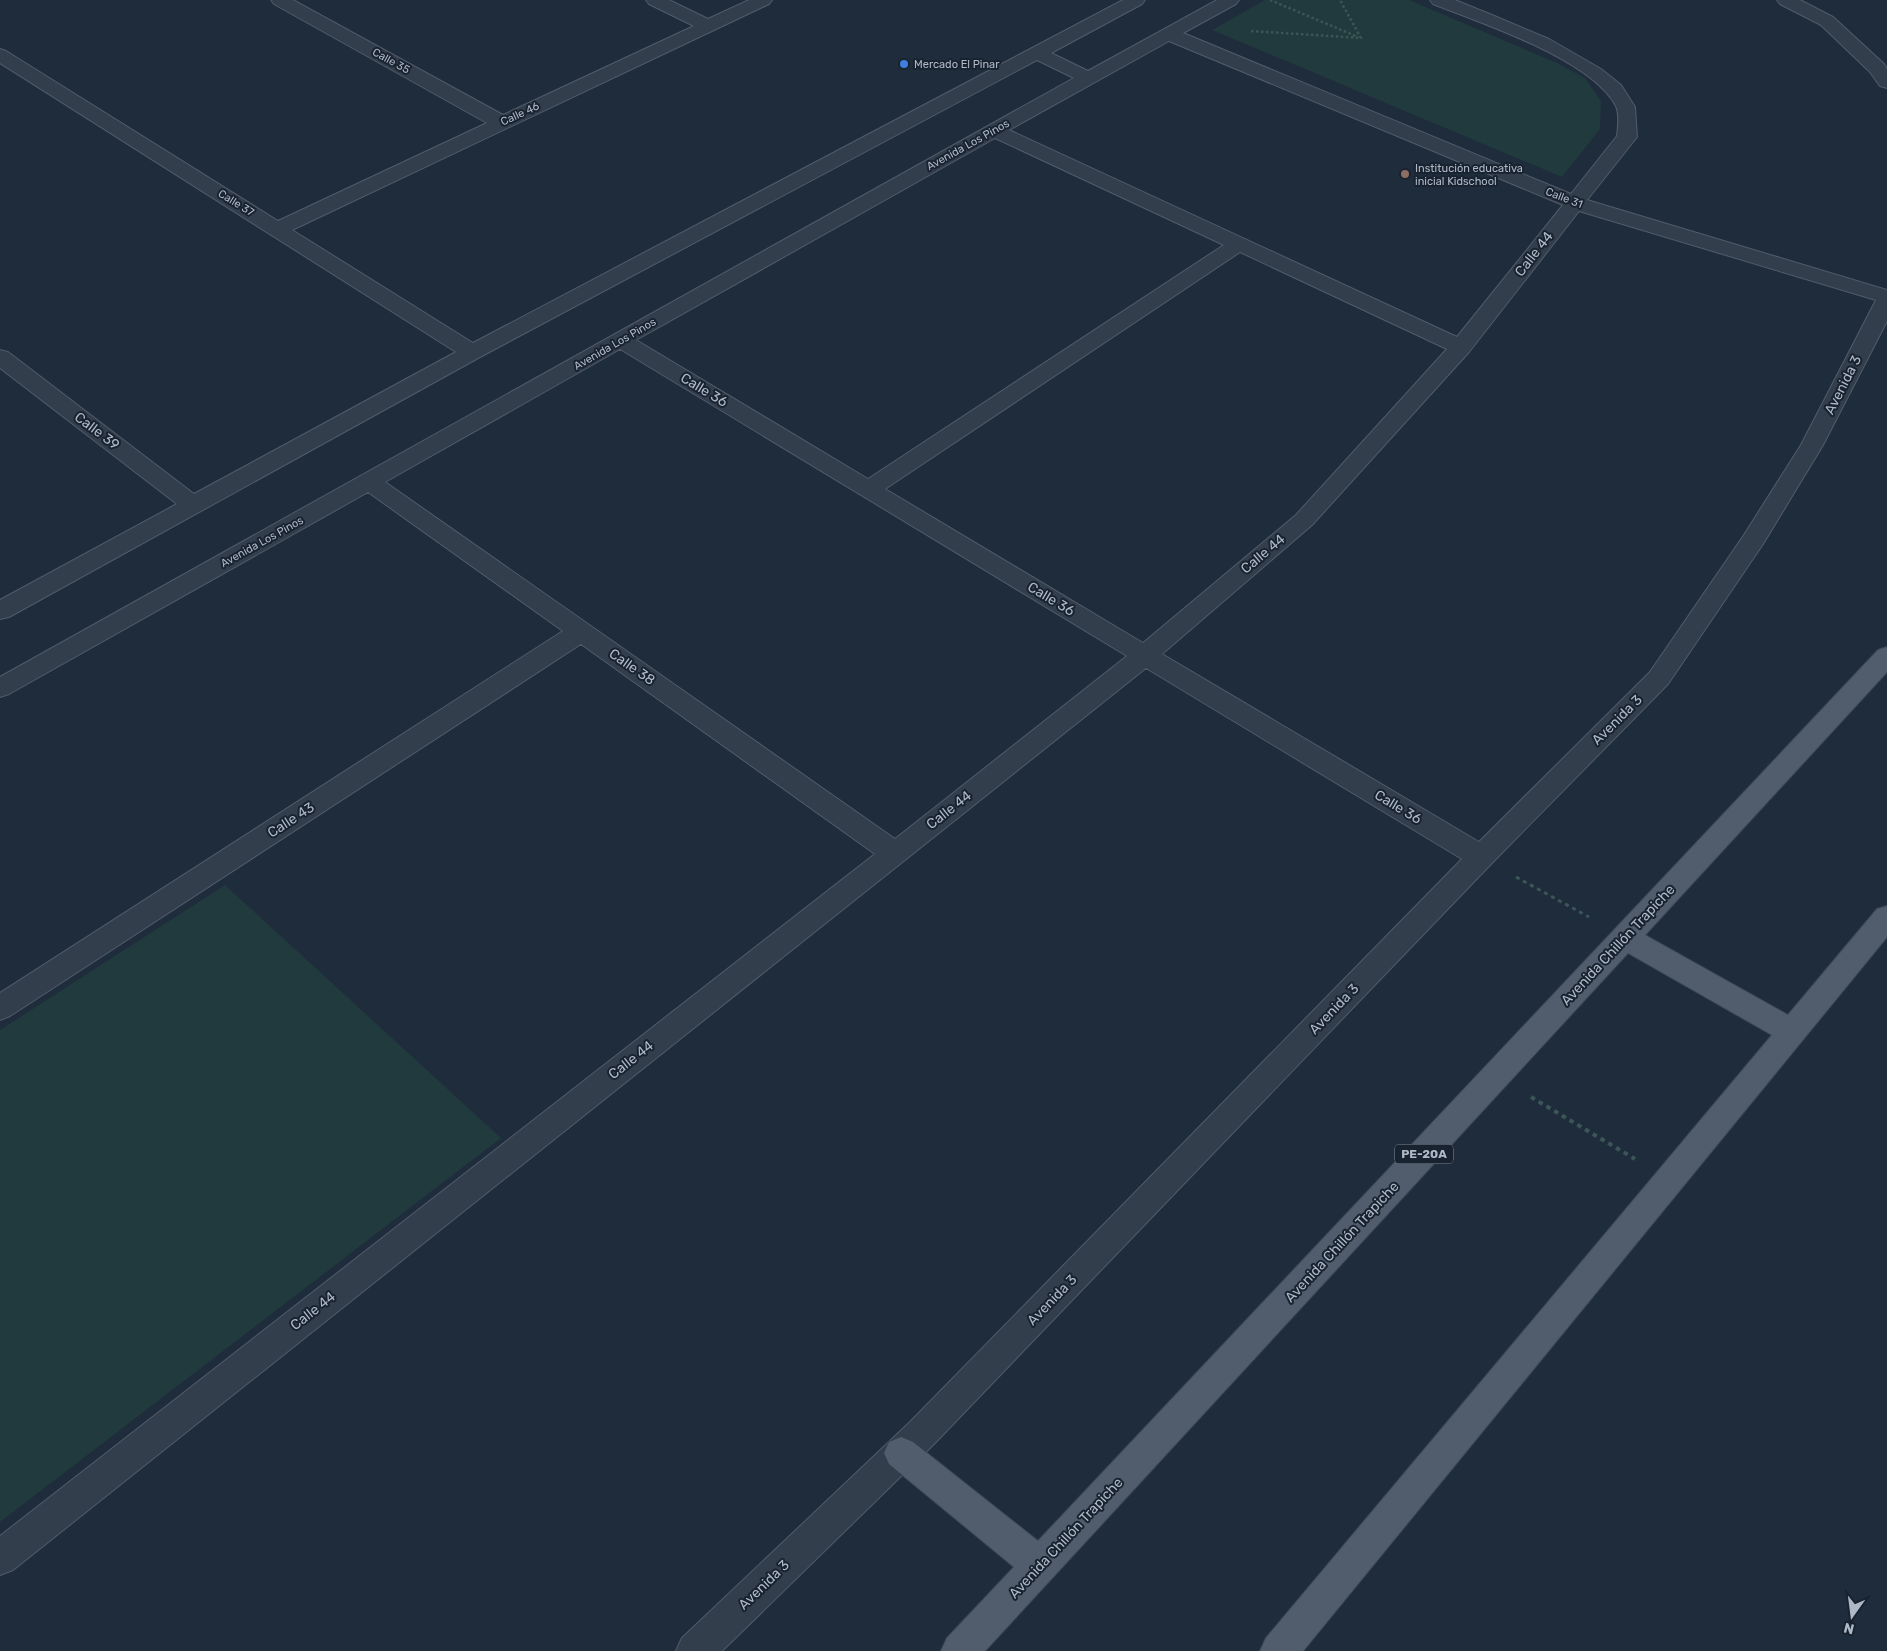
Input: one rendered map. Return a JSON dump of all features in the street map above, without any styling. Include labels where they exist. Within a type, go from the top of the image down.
[{"type":"main road","name":"Avenida Chillón Trapiche","points":[[960,1651],[1887,656]]},
{"type":"main road","points":[[1279,1651],[1887,917]]},
{"type":"main road","points":[[1625,937],[1792,1032]]},
{"type":"main road","points":[[902,1453],[1040,1566]]},
{"type":"street","name":"Calle 35","points":[[280,0],[502,123]]},
{"type":"street","points":[[655,0],[708,26]]},
{"type":"street","name":"Calle 46","points":[[277,229],[763,0]]},
{"type":"street","points":[[0,611],[472,352],[1136,0]]},
{"type":"street","name":"Avenida Los Pinos","points":[[0,688],[994,130],[1230,0]]},
{"type":"street","name":"Calle 44","points":[[0,1558],[1145,655],[1304,520],[1461,347],[1627,138],[1627,108],[1615,90],[1593,70],[1560,52],[1439,0]]},
{"type":"street","points":[[1786,0],[1827,21],[1877,68],[1887,82]]},
{"type":"street","name":"Calle 31","points":[[1169,34],[1575,203],[1887,298]]},
{"type":"street","points":[[1037,53],[1089,78]]},
{"type":"street","name":"Calle 37","points":[[0,55],[472,352]]},
{"type":"street","points":[[994,130],[1461,347]]},
{"type":"street","points":[[869,489],[1239,244]]},
{"type":"street","name":"Avenida 3","points":[[695,1651],[902,1453],[1481,857],[1659,678],[1754,539],[1812,445],[1887,298]]},
{"type":"street","name":"Calle 36","points":[[621,341],[1481,857]]},
{"type":"street","name":"Calle 39","points":[[0,357],[193,505]]},
{"type":"street","name":"Calle 38","points":[[370,482],[894,853]]},
{"type":"street","name":"Calle 43","points":[[0,1008],[582,632]]},
{"type":"path","points":[[1270,0],[1361,38]]},
{"type":"path","points":[[1340,0],[1361,38]]},
{"type":"path","points":[[1248,31],[1361,38]]},
{"type":"path","points":[[1481,857],[1625,937]]},
{"type":"path","points":[[1496,1076],[1670,1180]]},
{"type":"green space","points":[[1265,0],[1409,0],[1557,63],[1585,78],[1601,101],[1600,129],[1562,177],[1212,30]]},
{"type":"green space","points":[[225,885],[501,1138],[0,1522],[0,1030]]},
{"type":"place","name":"Mercado El Pinar","points":[[904,64]]},
{"type":"place","name":"Institución educativa inicial Kidschool","points":[[1405,174]]}]
